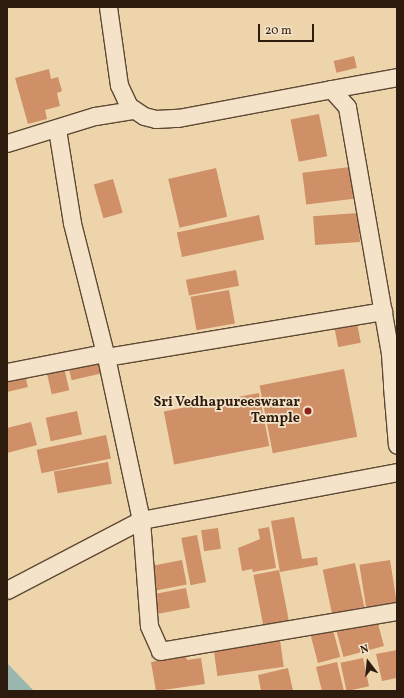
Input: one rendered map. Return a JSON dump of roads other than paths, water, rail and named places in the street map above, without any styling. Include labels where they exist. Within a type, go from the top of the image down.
[{"type":"street","points":[[108,7],[119,85],[134,110],[150,119],[167,119],[397,77]]},
{"type":"street","points":[[331,89],[347,107],[395,386],[397,445]]},
{"type":"street","points":[[7,143],[57,129],[95,116],[134,110]]},
{"type":"street","points":[[57,129],[72,223],[105,355],[141,520],[149,626],[160,651],[397,611]]},
{"type":"street","points":[[7,372],[383,311]]},
{"type":"street","points":[[7,590],[141,520],[397,472]]},
{"type":"water","points":[[7,663],[34,691],[7,691]]},
{"type":"place","name":"Sri Vedhapureeswarar Temple","points":[[308,411]]}]
